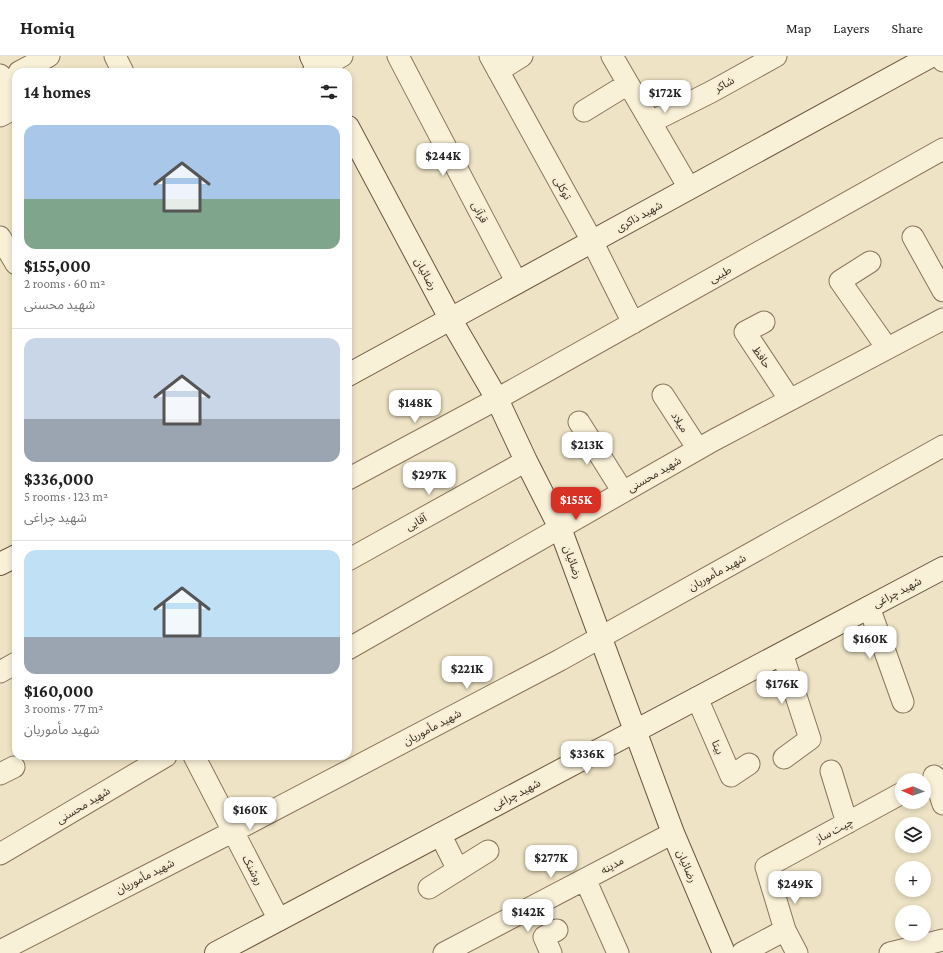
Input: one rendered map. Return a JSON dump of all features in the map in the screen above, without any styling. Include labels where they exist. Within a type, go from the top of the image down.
[{"type":"street","points":[[35,68],[49,56]]},
{"type":"street","points":[[115,56],[121,68]]},
{"type":"street","points":[[315,67],[342,56]]},
{"type":"street","name":"قرآنی","points":[[398,56],[517,283]]},
{"type":"street","points":[[494,63],[522,56]]},
{"type":"street","points":[[612,56],[689,188]]},
{"type":"street","name":"شاکر","points":[[651,122],[711,92],[776,56]]},
{"type":"street","name":"شهید ذاکری","points":[[352,373],[931,56]]},
{"type":"street","points":[[942,56],[943,61]]},
{"type":"street","name":"توکلی","points":[[494,63],[592,241],[633,322]]},
{"type":"street","points":[[584,111],[628,84]]},
{"type":"street","name":"رضائیان","points":[[352,134],[451,320],[497,399],[560,528],[673,833],[724,953]]},
{"type":"street","name":"طیبی","points":[[352,476],[497,399],[943,149]]},
{"type":"street","points":[[914,236],[943,292]]},
{"type":"street","points":[[5,242],[12,256]]},
{"type":"street","points":[[870,262],[840,281],[887,348]]},
{"type":"street","name":"شهید محسنی","points":[[352,648],[698,449],[943,319]]},
{"type":"street","name":"حافظ","points":[[764,322],[746,332],[790,400]]},
{"type":"street","name":"میلاد","points":[[663,395],[698,449]]},
{"type":"street","points":[[579,422],[623,492]]},
{"type":"street","name":"شهید مأموریان","points":[[0,951],[232,832],[546,667],[943,446]]},
{"type":"street","name":"آقایی","points":[[352,558],[526,460]]},
{"type":"street","points":[[0,564],[12,558]]},
{"type":"street","name":"شهید چراغی","points":[[216,953],[943,568]]},
{"type":"street","points":[[869,607],[903,702]]},
{"type":"street","points":[[782,653],[810,739],[784,758]]},
{"type":"street","points":[[0,672],[12,665]]},
{"type":"street","name":"بیتا","points":[[697,698],[731,776],[749,764]]},
{"type":"street","name":"شهید محسنی","points":[[0,854],[159,760]]},
{"type":"street","name":"روشنک","points":[[196,760],[279,920]]},
{"type":"street","points":[[831,772],[847,823]]},
{"type":"street","points":[[934,776],[943,804]]},
{"type":"street","name":"چیت ساز","points":[[785,930],[766,867],[895,797]]},
{"type":"street","name":"مدینه","points":[[444,953],[673,833]]},
{"type":"street","points":[[440,834],[458,870]]},
{"type":"street","points":[[429,888],[488,852]]},
{"type":"street","points":[[585,879],[618,953]]},
{"type":"street","points":[[551,953],[544,937],[557,930]]},
{"type":"street","points":[[742,953],[785,930],[797,953]]},
{"type":"street","points":[[890,953],[943,940]]}]
